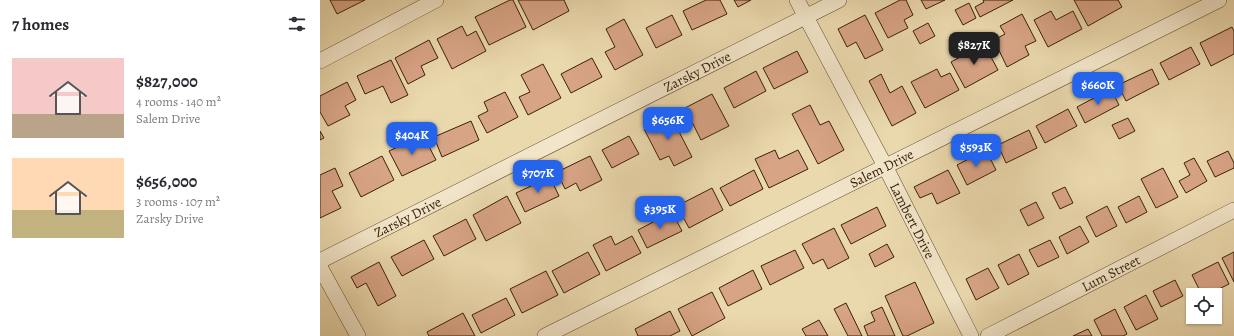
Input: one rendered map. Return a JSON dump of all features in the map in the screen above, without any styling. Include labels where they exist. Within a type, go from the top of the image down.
[{"type":"street","points":[[320,61],[436,0]]},
{"type":"street","name":"Lambert Drive","points":[[797,0],[885,166],[971,336]]},
{"type":"street","name":"Zarsky Drive","points":[[320,261],[839,0]]},
{"type":"street","name":"Salem Drive","points":[[545,336],[1219,0]]},
{"type":"street","name":"Lum Street","points":[[988,336],[1234,210]]},
{"type":"street","points":[[320,267],[358,336]]},
{"type":"building","points":[[330,0],[365,0],[337,14]]},
{"type":"building","points":[[510,0],[513,0],[526,27],[489,45],[475,17]]},
{"type":"building","points":[[518,0],[564,0],[569,11],[533,30]]},
{"type":"building","points":[[706,0],[720,0],[727,14],[692,30],[683,11]]},
{"type":"building","points":[[734,0],[751,0],[738,7]]},
{"type":"building","points":[[900,0],[906,0],[913,15],[904,20],[908,28],[888,38],[875,13]]},
{"type":"building","points":[[921,0],[945,0],[926,9]]},
{"type":"building","points":[[983,0],[1013,0],[980,17],[975,7],[984,2]]},
{"type":"building","points":[[1074,0],[1118,0],[1122,7],[1088,26]]},
{"type":"building","points":[[969,3],[976,18],[963,25],[955,10]]},
{"type":"building","points":[[1051,11],[1056,20],[1073,11],[1082,29],[1048,47],[1034,20]]},
{"type":"building","points":[[1022,14],[1036,41],[1025,46],[1029,55],[1007,67],[994,40],[1005,34],[1000,26]]},
{"type":"building","points":[[672,15],[682,35],[656,48],[646,28]]},
{"type":"building","points":[[865,15],[883,50],[865,59],[856,42],[847,47],[838,29]]},
{"type":"building","points":[[624,19],[643,55],[615,70],[605,52],[615,47],[606,29]]},
{"type":"building","points":[[928,23],[935,36],[920,44],[913,31]]},
{"type":"building","points":[[462,26],[467,36],[476,31],[486,51],[452,69],[437,39]]},
{"type":"building","points":[[1232,27],[1234,31],[1234,54],[1211,66],[1200,43]]},
{"type":"building","points":[[429,40],[438,58],[421,66],[425,75],[408,84],[395,58]]},
{"type":"building","points":[[984,44],[998,70],[965,88],[951,62]]},
{"type":"building","points":[[1191,47],[1200,64],[1169,80],[1160,63]]},
{"type":"building","points":[[797,51],[808,72],[774,89],[763,68]]},
{"type":"building","points":[[592,58],[602,77],[571,93],[561,74]]},
{"type":"building","points":[[391,60],[408,95],[391,103],[383,86],[365,94],[357,76]]},
{"type":"building","points":[[543,64],[561,98],[528,115],[519,97],[530,92],[521,75]]},
{"type":"building","points":[[937,69],[941,77],[950,73],[959,90],[925,108],[911,82]]},
{"type":"building","points":[[1152,69],[1159,84],[1126,101],[1118,85]]},
{"type":"building","points":[[756,71],[766,91],[734,108],[724,88]]},
{"type":"building","points":[[881,74],[890,93],[902,86],[916,113],[892,126],[869,81]]},
{"type":"building","points":[[347,82],[356,100],[345,106],[350,115],[328,126],[320,112],[320,96]]},
{"type":"building","points":[[1111,89],[1119,105],[1085,123],[1077,107]]},
{"type":"building","points":[[505,92],[518,117],[487,133],[478,116],[488,111],[484,102]]},
{"type":"building","points":[[712,94],[729,126],[701,140],[685,108]]},
{"type":"building","points":[[810,105],[820,125],[829,121],[844,150],[818,164],[792,114]]},
{"type":"building","points":[[1068,109],[1077,126],[1045,143],[1036,126]]},
{"type":"building","points":[[671,116],[692,157],[674,166],[669,156],[660,160],[644,129]]},
{"type":"building","points":[[1128,118],[1135,131],[1119,139],[1112,125]]},
{"type":"building","points":[[471,121],[479,140],[442,157],[434,137]]},
{"type":"building","points":[[1029,130],[1037,148],[1006,163],[998,145]]},
{"type":"building","points":[[320,131],[324,138],[320,140]]},
{"type":"building","points":[[423,135],[436,160],[402,176],[389,151]]},
{"type":"building","points":[[629,136],[639,154],[612,168],[602,150]]},
{"type":"building","points":[[775,150],[779,159],[798,150],[808,169],[769,188],[755,159]]},
{"type":"building","points":[[986,150],[996,170],[967,185],[957,165]]},
{"type":"building","points":[[1228,151],[1234,163],[1234,168],[1215,177],[1207,161]]},
{"type":"building","points":[[382,156],[394,180],[361,197],[349,173]]},
{"type":"building","points":[[590,156],[602,180],[580,191],[576,183],[565,189],[557,172]]},
{"type":"building","points":[[1194,158],[1207,181],[1186,193],[1179,181],[1190,175],[1184,163]]},
{"type":"building","points":[[335,168],[343,186],[332,191],[341,208],[320,218],[320,175]]},
{"type":"building","points":[[1163,168],[1178,197],[1156,208],[1141,179]]},
{"type":"building","points":[[754,170],[763,189],[730,206],[720,188]]},
{"type":"building","points":[[948,170],[960,193],[937,204],[932,193],[920,198],[914,187]]},
{"type":"building","points":[[550,177],[559,196],[525,212],[516,193]]},
{"type":"building","points":[[1065,187],[1073,203],[1060,209],[1052,193]]},
{"type":"building","points":[[712,188],[723,210],[689,228],[677,206]]},
{"type":"building","points":[[507,196],[521,223],[486,241],[473,215]]},
{"type":"building","points":[[1139,196],[1147,212],[1126,223],[1118,207]]},
{"type":"building","points":[[1036,202],[1044,218],[1028,226],[1020,210]]},
{"type":"building","points":[[1107,206],[1117,226],[1096,237],[1086,217]]},
{"type":"building","points":[[877,207],[886,226],[851,244],[841,225]]},
{"type":"building","points":[[672,212],[682,231],[647,248],[638,230]]},
{"type":"building","points":[[466,219],[476,239],[444,256],[433,236]]},
{"type":"building","points":[[1080,226],[1089,242],[1067,254],[1059,237]]},
{"type":"building","points":[[834,228],[849,258],[828,269],[823,259],[813,264],[802,244]]},
{"type":"building","points":[[611,236],[615,245],[632,236],[641,253],[606,271],[593,245]]},
{"type":"building","points":[[424,240],[434,259],[402,276],[391,257]]},
{"type":"building","points":[[1050,240],[1059,257],[1038,267],[1029,250]]},
{"type":"building","points":[[887,244],[894,257],[875,267],[869,254]]},
{"type":"building","points":[[795,250],[804,268],[770,285],[761,266]]},
{"type":"building","points":[[588,252],[600,274],[564,293],[552,271]]},
{"type":"building","points":[[1234,252],[1234,282],[1222,258]]},
{"type":"building","points":[[1019,254],[1029,274],[1008,285],[998,265]]},
{"type":"building","points":[[379,262],[396,296],[378,306],[366,283],[357,288],[351,277]]},
{"type":"building","points":[[1218,262],[1229,284],[1221,288],[1198,288],[1192,275]]},
{"type":"building","points":[[988,268],[999,288],[976,300],[966,279]]},
{"type":"building","points":[[753,270],[762,289],[728,306],[719,288]]},
{"type":"building","points":[[546,271],[558,295],[522,313],[510,289]]},
{"type":"building","points":[[1175,280],[1183,296],[1161,307],[1153,291]]},
{"type":"building","points":[[915,282],[934,323],[907,336],[903,336],[885,296]]},
{"type":"building","points":[[712,292],[725,318],[692,336],[678,309]]},
{"type":"building","points":[[1146,295],[1158,319],[1136,330],[1124,307]]},
{"type":"building","points":[[506,298],[515,315],[481,333],[472,315]]},
{"type":"building","points":[[846,303],[862,336],[848,336],[834,309]]},
{"type":"building","points":[[882,307],[895,336],[868,336],[864,326],[875,321],[871,312]]},
{"type":"building","points":[[1115,309],[1127,334],[1123,336],[1102,336],[1094,320]]},
{"type":"building","points":[[670,311],[680,331],[670,336],[638,336],[635,329]]},
{"type":"building","points":[[463,313],[475,336],[429,336],[427,332]]},
{"type":"building","points":[[819,320],[828,336],[806,336],[802,329]]},
{"type":"building","points":[[1088,329],[1092,336],[1073,336]]}]
